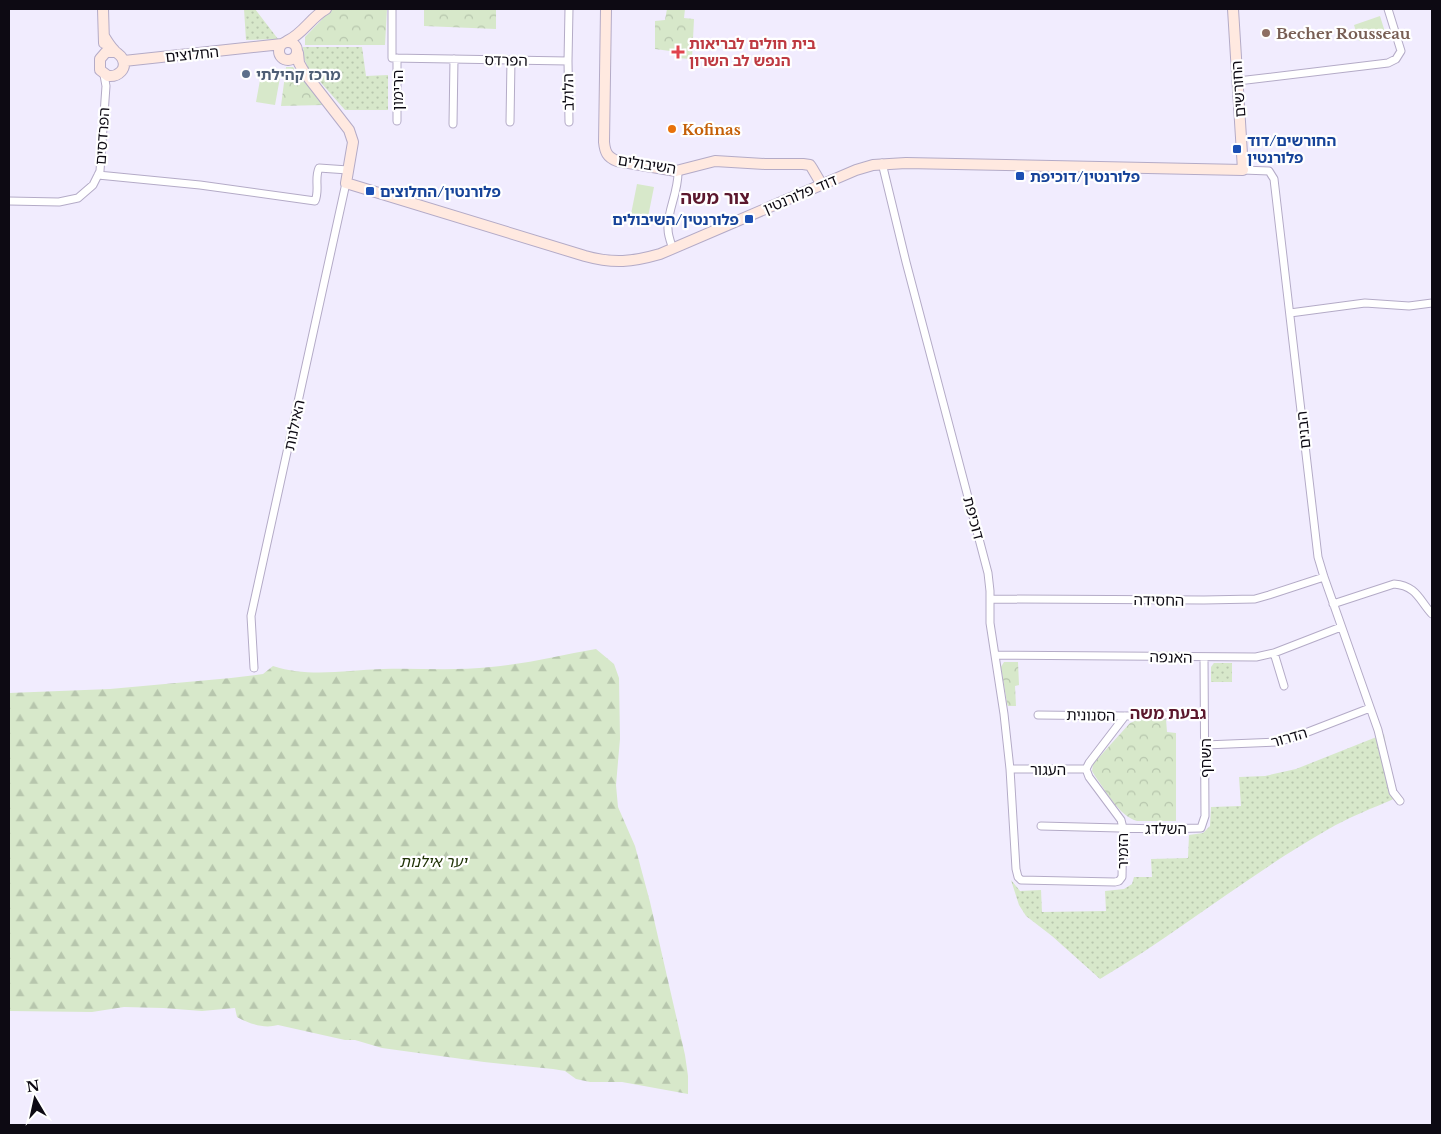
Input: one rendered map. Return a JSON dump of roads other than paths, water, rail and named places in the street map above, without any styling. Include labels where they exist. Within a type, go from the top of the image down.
[{"type":"street","points":[[103,9],[103,54],[99,63],[100,70],[109,76],[122,71],[124,62],[104,36]]},
{"type":"street","points":[[305,29],[295,38],[284,42],[279,49],[283,57],[295,58],[301,34],[305,29],[312,20],[317,9]]},
{"type":"street","points":[[312,20],[326,9]]},
{"type":"street","name":"הרימון","points":[[392,9],[397,121]]},
{"type":"street","points":[[568,61],[569,9]]},
{"type":"street","name":"השיבולים","points":[[606,9],[604,142],[607,155],[616,161],[667,170],[678,170],[715,160],[765,164],[802,164],[810,166],[822,184]]},
{"type":"street","name":"החורשים","points":[[1233,9],[1243,170]]},
{"type":"street","points":[[1238,81],[1388,63],[1396,59],[1401,51],[1388,9]]},
{"type":"street","points":[[284,42],[293,42],[298,50]]},
{"type":"street","name":"החלוצים","points":[[124,62],[260,47],[284,42]]},
{"type":"street","name":"החלוצים","points":[[260,47],[283,57],[304,72]]},
{"type":"street","name":"החלוצים","points":[[298,50],[299,63],[304,72],[349,130],[353,142],[346,183]]},
{"type":"street","points":[[103,54],[111,51],[115,52]]},
{"type":"street","name":"הפרדס","points":[[395,58],[568,61]]},
{"type":"street","points":[[454,59],[454,124]]},
{"type":"street","points":[[510,122],[511,60]]},
{"type":"street","name":"הלולב","points":[[568,61],[569,122]]},
{"type":"street","name":"הפרדסים","points":[[9,201],[59,202],[78,198],[93,185],[100,171],[106,86],[109,76]]},
{"type":"street","name":"דוד פלורנטין","points":[[346,183],[601,260],[615,262],[635,260],[660,254],[856,170],[882,163],[1243,170]]},
{"type":"street","name":"דוכיפת","points":[[882,163],[906,262],[986,563],[990,585],[989,616],[1004,714],[1010,769],[1016,869],[1021,880]]},
{"type":"street","points":[[98,175],[200,185],[315,201],[318,196],[316,174],[319,168],[348,170]]},
{"type":"street","points":[[673,249],[668,226],[678,186],[678,170]]},
{"type":"street","name":"הבנים","points":[[1243,170],[1269,171],[1274,179],[1316,542],[1333,604],[1382,743],[1393,792],[1400,800]]},
{"type":"street","name":"האילנות","points":[[254,668],[251,616],[346,183]]},
{"type":"street","points":[[1290,313],[1365,303],[1409,306],[1432,303]]},
{"type":"street","name":"החסידה","points":[[990,599],[1255,599],[1324,576]]},
{"type":"street","points":[[1333,604],[1394,584],[1403,585],[1415,592],[1432,614]]},
{"type":"street","name":"האנפה","points":[[995,655],[1256,657],[1274,653],[1341,627]]},
{"type":"street","points":[[1274,653],[1284,686]]},
{"type":"street","name":"השחף","points":[[1201,828],[1205,816],[1204,658]]},
{"type":"street","name":"הדרור","points":[[1205,744],[1278,742],[1370,708]]},
{"type":"street","name":"הסנונית","points":[[1038,715],[1125,716],[1204,714]]},
{"type":"street","points":[[1086,769],[1125,716]]},
{"type":"street","name":"העגור","points":[[1010,769],[1086,769]]},
{"type":"street","name":"הזמיר","points":[[1021,880],[1119,881],[1122,877],[1123,828],[1118,815],[1089,777],[1086,769]]},
{"type":"street","name":"השלדג","points":[[1041,826],[1159,829],[1201,828]]},
{"type":"place","name":"Becher Rousseau","points":[[1266,33]]},
{"type":"place","name":"בית חולים לבריאות הנפש לב השרון","points":[[678,52]]},
{"type":"place","name":"מרכז קהילתי","points":[[246,74]]},
{"type":"place","name":"Kofinas","points":[[672,129]]},
{"type":"place","name":"החורשים/דוד פלורנטין","points":[[1237,149]]},
{"type":"place","name":"פלורנטין/דוכיפת","points":[[1020,176]]},
{"type":"place","name":"פלורנטין/החלוצים","points":[[370,191]]},
{"type":"place","name":"פלורנטין/השיבולים","points":[[749,219]]},
{"type":"district","name":"צור משה","points":[[715,198]]},
{"type":"district","name":"גבעת משה","points":[[1168,713]]},
{"type":"park label","name":"יער אילנות","points":[[433,861]]}]
